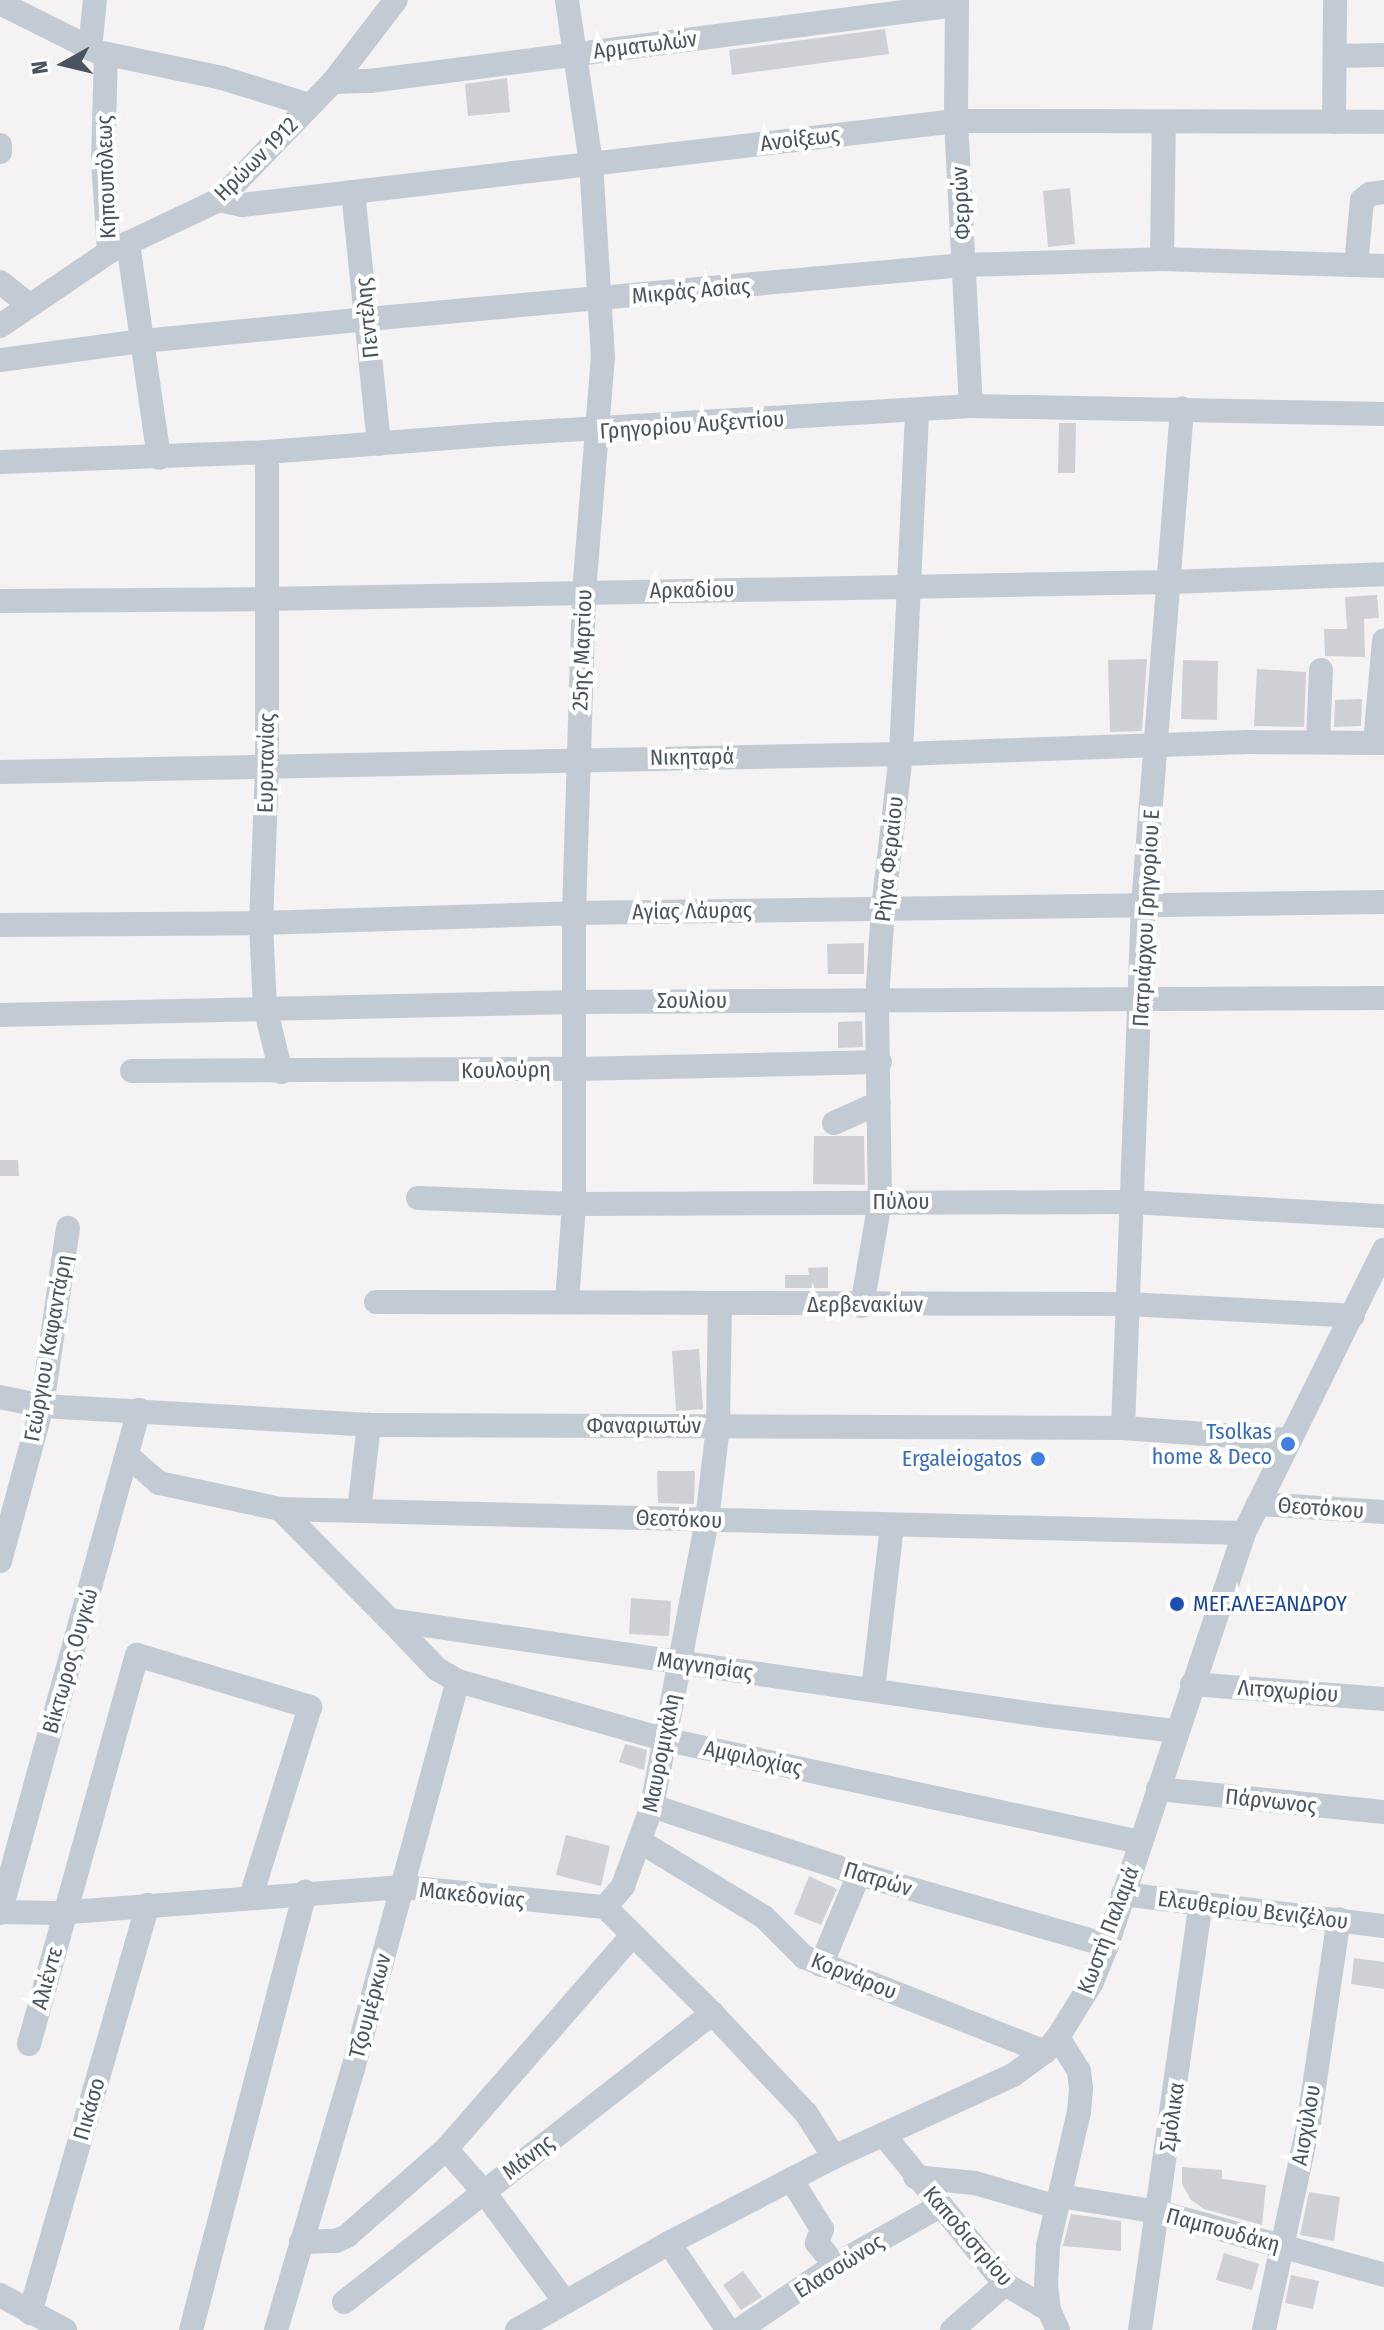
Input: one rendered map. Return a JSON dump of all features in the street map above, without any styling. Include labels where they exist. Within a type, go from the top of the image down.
[{"type":"street","name":"Κηπουπόλεως","points":[[95,0],[103,160],[118,247],[143,341],[159,458]]},
{"type":"street","name":"Ηρώων 1912","points":[[0,326],[28,304],[118,247],[219,200],[333,82],[396,0]]},
{"type":"street","name":"25ης Μαρτίου","points":[[567,0],[591,163],[603,358],[584,592],[574,913],[574,1204],[567,1302]]},
{"type":"street","points":[[1334,122],[1335,0]]},
{"type":"street","name":"Αρματωλών","points":[[333,82],[370,81],[957,2]]},
{"type":"street","name":"Φερρών","points":[[957,2],[956,121],[971,406]]},
{"type":"street","points":[[0,3],[98,51],[222,78],[309,105]]},
{"type":"street","points":[[1335,56],[1384,55]]},
{"type":"street","name":"Ανοίξεως","points":[[219,200],[242,205],[956,121],[1384,122]]},
{"type":"street","points":[[1162,259],[1164,123]]},
{"type":"street","points":[[0,145],[0,152]]},
{"type":"street","name":"Πεντέλης","points":[[353,192],[379,444]]},
{"type":"street","points":[[1356,265],[1362,200],[1370,194],[1384,192]]},
{"type":"street","name":"Μικράς Ασίας","points":[[0,360],[143,341],[964,265],[1162,259],[1384,266]]},
{"type":"street","points":[[0,282],[28,304]]},
{"type":"street","name":"Γρηγορίου Αυξεντίου","points":[[0,462],[267,452],[500,434],[597,431],[971,406],[1384,414]]},
{"type":"street","name":"Πατριάρχου Γρηγορίου Ε","points":[[1123,1428],[1142,997],[1143,905],[1158,747],[1182,409]]},
{"type":"street","name":"Ρήγα Φεραίου","points":[[862,1306],[880,1202],[877,1000],[883,908],[901,754],[917,410]]},
{"type":"street","name":"Ευρυτανίας","points":[[267,452],[267,768],[261,923],[265,1007],[281,1072]]},
{"type":"street","name":"Αρκαδίου","points":[[0,601],[1170,582],[1384,574]]},
{"type":"street","points":[[1380,743],[1384,640]]},
{"type":"street","points":[[1318,742],[1321,670]]},
{"type":"street","name":"Νικηταρά","points":[[0,772],[1380,743]]},
{"type":"street","name":"Αγίας Λάυρας","points":[[0,925],[261,923],[574,913],[1384,902]]},
{"type":"street","name":"Σουλίου","points":[[0,1015],[574,1002],[1384,998]]},
{"type":"street","name":"Κουλούρη","points":[[132,1071],[576,1069],[880,1062]]},
{"type":"street","points":[[834,1123],[879,1103]]},
{"type":"street","name":"Πύλου","points":[[418,1198],[574,1204],[1131,1202],[1384,1216]]},
{"type":"street","name":"Γεώργιου Καφαντάρη","points":[[0,1561],[42,1406],[68,1228]]},
{"type":"street","name":"Κωστή Παλαμά","points":[[517,2330],[669,2243],[791,2179],[1013,2075],[1052,2045],[1092,1982],[1107,1945],[1244,1533],[1384,1250]]},
{"type":"street","name":"Δερβενακίων","points":[[376,1302],[862,1306],[1127,1304],[1353,1316]]},
{"type":"street","name":"Μαυρομιχάλη","points":[[605,1907],[623,1886],[652,1806],[707,1520],[718,1426],[720,1303]]},
{"type":"street","name":"Φαναριωτών","points":[[0,1397],[42,1406],[369,1425],[1123,1428],[1290,1440]]},
{"type":"street","name":"Βίκτωρος Ουγκώ","points":[[0,1912],[139,1410]]},
{"type":"street","points":[[359,1511],[369,1425]]},
{"type":"street","name":"Θεοτόκου","points":[[128,1456],[159,1483],[280,1509],[1244,1533]]},
{"type":"street","name":"Θεοτόκου","points":[[1258,1504],[1384,1512]]},
{"type":"street","points":[[280,1509],[390,1620]]},
{"type":"street","points":[[873,1690],[892,1526]]},
{"type":"street","name":"Μαγνησίας","points":[[390,1620],[1176,1731]]},
{"type":"street","name":"Αμφιλοχίας","points":[[390,1620],[437,1669],[458,1681],[663,1739],[1141,1842]]},
{"type":"street","name":"Αλιέντε","points":[[29,2044],[137,1655],[310,1707],[251,1897]]},
{"type":"street","name":"Τζουμέρκων","points":[[276,2330],[403,1887],[458,1681]]},
{"type":"street","name":"Λιτοχωρίου","points":[[1192,1684],[1384,1699]]},
{"type":"street","name":"Πάρνωνος","points":[[1158,1789],[1384,1812]]},
{"type":"street","name":"Πατρών","points":[[652,1806],[859,1874],[1107,1945]]},
{"type":"street","name":"Κορνάρου","points":[[641,1842],[764,1917],[804,1957],[1052,2045]]},
{"type":"street","points":[[821,1965],[859,1874]]},
{"type":"street","name":"Μακεδονίας","points":[[0,1912],[66,1913],[305,1892],[403,1887],[605,1907]]},
{"type":"street","points":[[191,2330],[305,1892]]},
{"type":"street","name":"Ελευθερίου Βενιζέλου","points":[[1123,1894],[1384,1926]]},
{"type":"street","name":"Σμόλικα","points":[[1140,2330],[1201,1904]]},
{"type":"street","name":"Πικάσο","points":[[30,2313],[148,1905]]},
{"type":"street","points":[[605,1907],[712,2013],[806,2113],[834,2157]]},
{"type":"street","name":"Αισχύλου","points":[[1264,2330],[1309,2121],[1339,1919]]},
{"type":"street","points":[[301,2242],[336,2241],[347,2236],[446,2149],[633,1935]]},
{"type":"street","name":"Μάνης","points":[[344,2302],[712,2013]]},
{"type":"street","points":[[1052,2045],[1079,2071],[1081,2088],[1046,2267],[1054,2320]]},
{"type":"street","name":"Καποδιστρίου","points":[[883,2134],[1005,2284],[1054,2320]]},
{"type":"street","points":[[446,2149],[484,2192],[565,2302]]},
{"type":"street","name":"Παμπουδάκη","points":[[915,2177],[975,2183],[1058,2201],[1159,2212],[1384,2275]]},
{"type":"street","points":[[791,2179],[822,2229],[817,2243],[835,2265]]},
{"type":"street","name":"Ελασσώνος","points":[[739,2330],[835,2265],[940,2206]]},
{"type":"street","points":[[669,2243],[728,2330]]},
{"type":"street","points":[[952,2330],[1005,2284]]},
{"type":"street","points":[[0,2295],[65,2330]]},
{"type":"building","points":[[885,29],[889,54],[732,75],[729,50]]},
{"type":"building","points":[[507,78],[510,112],[468,116],[465,84]]},
{"type":"building","points":[[1070,188],[1075,244],[1048,247],[1043,191]]},
{"type":"building","points":[[1059,423],[1076,423],[1075,473],[1058,473]]},
{"type":"building","points":[[1377,595],[1379,618],[1364,619],[1365,657],[1325,656],[1324,629],[1347,629],[1345,597]]},
{"type":"building","points":[[1147,659],[1142,731],[1110,732],[1108,660]]},
{"type":"building","points":[[1183,660],[1218,661],[1217,720],[1181,719]]},
{"type":"building","points":[[1257,669],[1306,672],[1304,727],[1254,726]]},
{"type":"building","points":[[1362,699],[1361,726],[1334,727],[1335,700]]},
{"type":"building","points":[[864,943],[864,974],[828,974],[827,944]]},
{"type":"building","points":[[862,1021],[863,1047],[838,1048],[838,1022]]},
{"type":"building","points":[[814,1136],[864,1136],[865,1185],[813,1184]]},
{"type":"building","points":[[0,1160],[18,1160],[19,1176],[0,1176]]},
{"type":"building","points":[[828,1267],[828,1288],[785,1288],[785,1275],[809,1275],[808,1268]]},
{"type":"building","points":[[699,1349],[703,1409],[676,1411],[672,1351]]},
{"type":"building","points":[[657,1471],[695,1471],[694,1504],[658,1503]]},
{"type":"building","points":[[631,1598],[671,1601],[669,1636],[629,1634]]},
{"type":"building","points":[[625,1744],[647,1750],[644,1770],[619,1762]]},
{"type":"building","points":[[566,1835],[610,1846],[601,1886],[556,1875]]},
{"type":"building","points":[[809,1876],[837,1889],[821,1925],[794,1914]]},
{"type":"building","points":[[1354,1958],[1384,1962],[1384,1989],[1351,1984]]},
{"type":"building","points":[[1182,2167],[1222,2170],[1222,2179],[1266,2185],[1262,2225],[1204,2209],[1191,2200],[1182,2184]]},
{"type":"building","points":[[1309,2192],[1340,2197],[1334,2241],[1300,2235]]},
{"type":"building","points":[[1071,2214],[1121,2221],[1121,2251],[1063,2246]]},
{"type":"building","points":[[1224,2253],[1259,2264],[1252,2290],[1216,2280]]},
{"type":"building","points":[[743,2271],[762,2297],[741,2310],[723,2285]]},
{"type":"building","points":[[1291,2275],[1319,2281],[1313,2309],[1285,2303]]},
{"type":"place","name":"Tsolkas home & Deco","points":[[1288,1444]]},
{"type":"place","name":"Ergaleiogatos","points":[[1038,1459]]},
{"type":"place","name":"ΜΕΓ.ΑΛΕΞΑΝΔΡΟΥ","points":[[1177,1604]]}]
